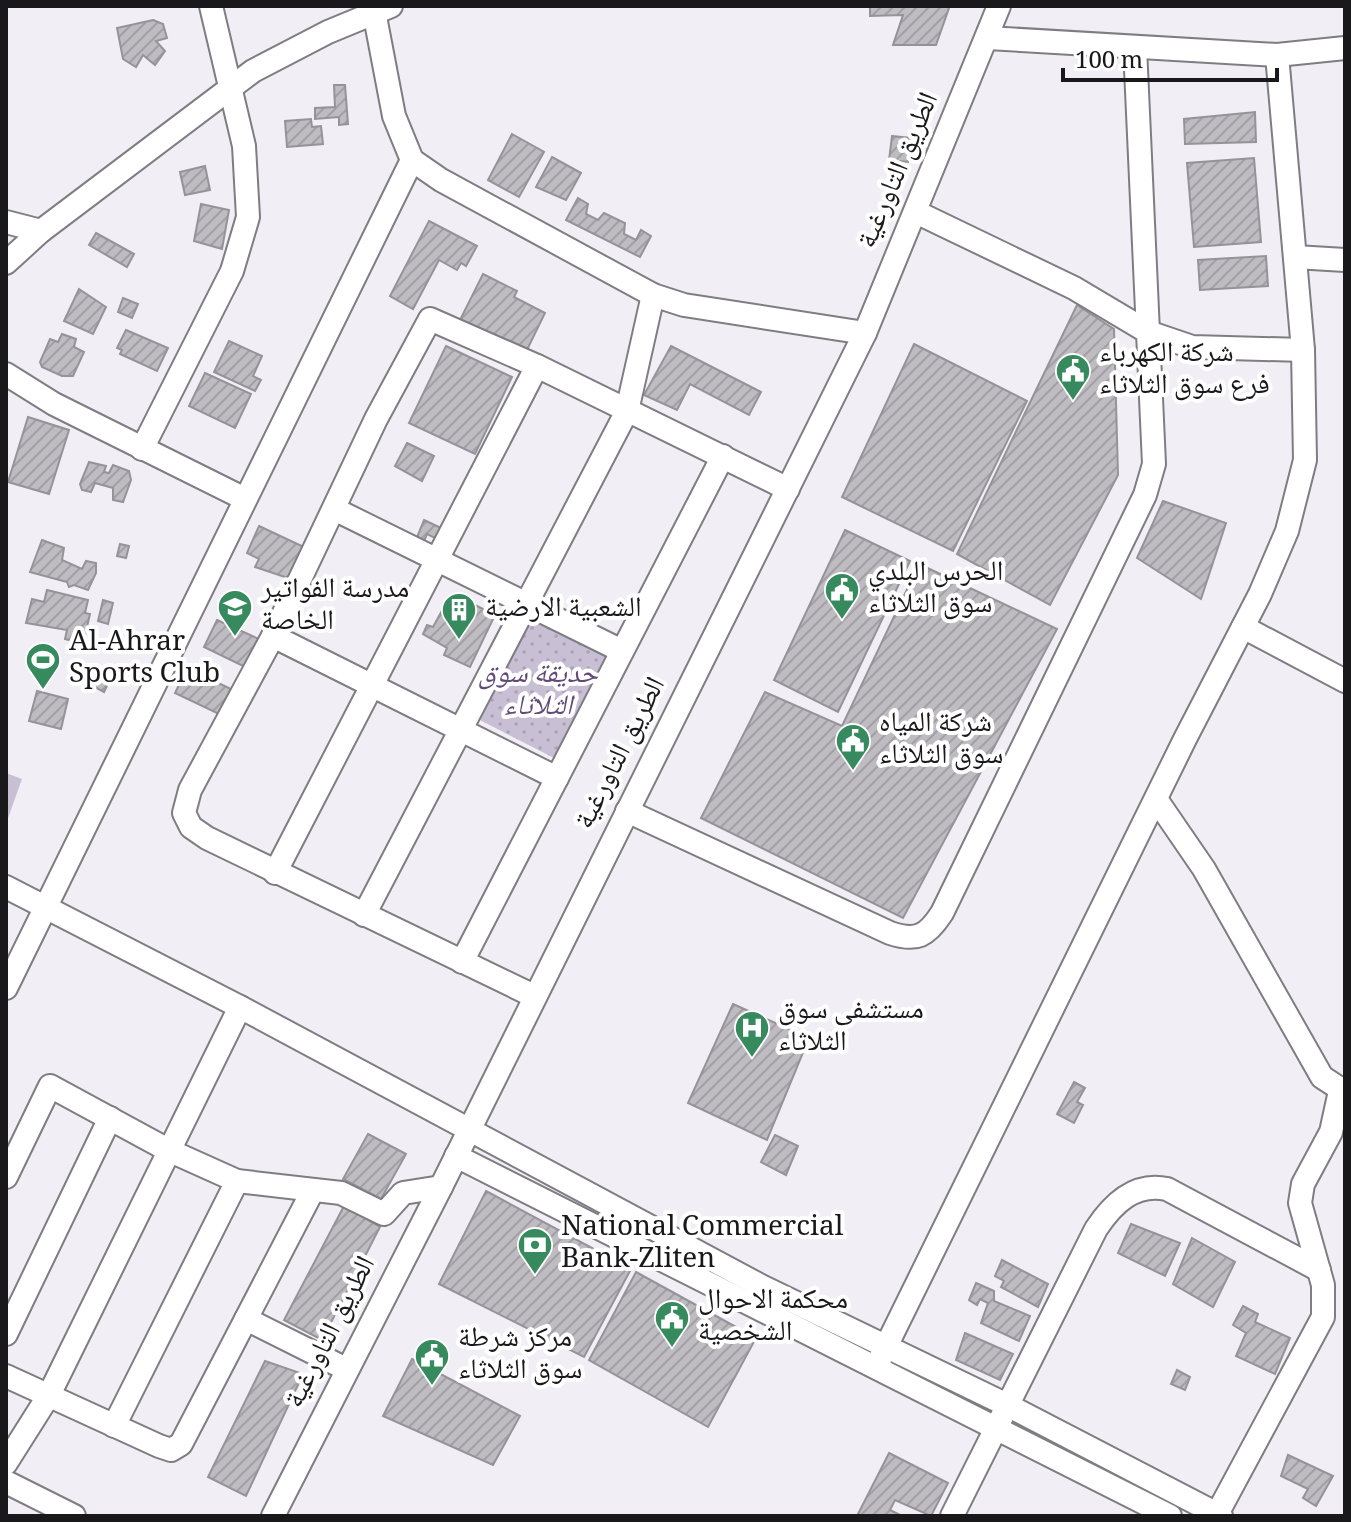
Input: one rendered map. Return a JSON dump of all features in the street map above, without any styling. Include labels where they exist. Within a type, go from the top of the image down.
[{"type":"street","points":[[142,449],[232,271],[248,217],[244,146],[211,6]]},
{"type":"street","name":"الطريق التاورغية","points":[[273,1516],[441,1187],[865,333],[999,6]]},
{"type":"street","points":[[8,262],[41,231],[253,71],[379,8],[394,116],[412,160],[441,180],[653,295],[684,305],[865,333]]},
{"type":"street","points":[[988,38],[1277,55],[1345,48]]},
{"type":"street","points":[[627,811],[890,933],[909,939],[931,929],[1145,495],[1154,464],[1135,47]]},
{"type":"street","points":[[876,1367],[1243,627],[1287,531],[1305,460],[1303,350],[1277,55]]},
{"type":"street","points":[[6,988],[412,160]]},
{"type":"street","points":[[916,212],[1074,288],[1148,332],[1192,347],[1303,350]]},
{"type":"street","points":[[6,222],[41,231]]},
{"type":"street","points":[[6,231],[8,262]]},
{"type":"street","points":[[1295,257],[1345,260]]},
{"type":"street","points":[[364,915],[463,731],[627,411],[653,295]]},
{"type":"street","points":[[534,996],[207,838],[191,827],[184,813],[190,790],[273,636],[376,419],[430,319],[537,366],[788,489]]},
{"type":"street","points":[[275,873],[537,366]]},
{"type":"street","points":[[6,374],[54,404],[245,499]]},
{"type":"street","points":[[462,962],[723,456]]},
{"type":"street","points":[[334,509],[622,651]]},
{"type":"street","points":[[1243,627],[1345,681]]},
{"type":"street","points":[[273,636],[557,778]]},
{"type":"street","points":[[6,887],[240,1007],[763,1287],[1009,1406],[1218,1515],[1323,1317],[1323,1285],[1300,1203],[1303,1184],[1331,1132],[1342,1092],[1322,1077],[1204,869],[1156,799]]},
{"type":"street","points":[[6,1463],[49,1395],[240,1007]]},
{"type":"street","points":[[6,1177],[50,1086],[168,1150],[237,1181],[341,1193],[384,1214],[403,1193],[441,1187]]},
{"type":"street","points":[[6,1334],[110,1118]]},
{"type":"street","points":[[456,1156],[1170,1516]]},
{"type":"street","points":[[114,1426],[237,1181]]},
{"type":"street","points":[[952,1516],[1096,1229],[1109,1210],[1141,1188],[1167,1189],[1319,1270]]},
{"type":"street","points":[[6,1376],[171,1450],[181,1444],[312,1192]]},
{"type":"street","points":[[246,1319],[346,1369]]},
{"type":"street","points":[[9,1491],[74,1516]]},
{"type":"green space","name":"حديقة سوق الثلاثاء","points":[[529,609],[608,651],[558,760],[474,717]]},
{"type":"green space","points":[[6,773],[22,779],[7,821],[6,821]]},
{"type":"building","points":[[870,6],[949,8],[936,45],[893,45],[903,15],[870,16]]},
{"type":"building","points":[[153,20],[163,24],[167,38],[156,41],[165,51],[155,65],[143,55],[136,67],[123,59],[117,28]]},
{"type":"building","points":[[334,85],[345,85],[348,124],[339,125],[339,117],[315,119],[315,108],[335,107]]},
{"type":"building","points":[[1255,112],[1256,142],[1185,144],[1184,119]]},
{"type":"building","points":[[311,119],[312,127],[321,126],[323,144],[287,147],[285,121]]},
{"type":"building","points":[[512,134],[544,152],[519,197],[488,180]]},
{"type":"building","points":[[892,136],[911,138],[908,162],[889,160]]},
{"type":"building","points":[[552,157],[581,173],[566,200],[536,187]]},
{"type":"building","points":[[1254,158],[1261,242],[1194,247],[1187,163]]},
{"type":"building","points":[[205,166],[210,190],[185,195],[180,172]]},
{"type":"building","points":[[578,198],[588,204],[586,214],[598,220],[604,213],[625,223],[624,234],[636,240],[641,230],[651,236],[640,257],[566,220]]},
{"type":"building","points":[[201,204],[229,210],[222,249],[194,241]]},
{"type":"building","points":[[429,221],[477,246],[466,266],[461,263],[457,270],[439,260],[413,309],[390,296]]},
{"type":"building","points":[[96,233],[134,254],[127,267],[89,245]]},
{"type":"building","points":[[1266,256],[1268,286],[1200,290],[1198,260]]},
{"type":"building","points":[[483,274],[517,291],[514,297],[545,313],[524,356],[458,324]]},
{"type":"building","points":[[79,289],[106,307],[93,334],[64,321]]},
{"type":"building","points":[[123,298],[138,304],[132,318],[118,312]]},
{"type":"building","name":"شركة الكهرباء فرع سوق الثلاثاء","points":[[1077,305],[1114,329],[1118,475],[1050,605],[957,554]]},
{"type":"building","points":[[126,330],[168,348],[157,371],[120,354],[122,350],[117,348]]},
{"type":"building","points":[[62,334],[76,339],[74,347],[84,352],[73,376],[62,376],[42,367],[40,362],[50,339],[58,342]]},
{"type":"building","points":[[229,341],[262,356],[253,376],[261,380],[255,391],[214,372]]},
{"type":"building","points":[[914,344],[1027,401],[953,551],[842,497]]},
{"type":"building","points":[[446,346],[512,377],[475,454],[409,423]]},
{"type":"building","points":[[671,346],[761,392],[749,415],[690,384],[677,410],[644,395]]},
{"type":"building","points":[[205,373],[251,394],[235,428],[189,406]]},
{"type":"building","points":[[28,417],[69,430],[49,494],[8,482]]},
{"type":"building","points":[[407,443],[434,456],[422,481],[395,466]]},
{"type":"building","points":[[89,462],[106,466],[104,472],[109,473],[113,465],[129,471],[131,480],[123,502],[113,500],[113,488],[95,483],[91,492],[82,490],[80,484]]},
{"type":"building","points":[[1163,501],[1226,523],[1201,599],[1137,558]]},
{"type":"building","points":[[424,520],[441,528],[435,538],[427,534],[422,546],[415,542]]},
{"type":"building","points":[[259,526],[306,548],[291,579],[255,567],[259,559],[247,553]]},
{"type":"building","name":"الحرس البلدي سوق الثلاثاء","points":[[845,530],[910,561],[838,712],[774,680]]},
{"type":"building","points":[[42,540],[64,548],[62,560],[82,569],[86,561],[96,563],[96,573],[88,590],[74,585],[69,587],[67,582],[30,572]]},
{"type":"building","points":[[120,544],[129,546],[126,558],[117,556]]},
{"type":"building","name":"شركة المياه سوق الثلاثاء","points":[[919,564],[1057,629],[903,918],[701,818],[765,692],[842,726]]},
{"type":"building","points":[[47,590],[88,600],[85,613],[90,614],[83,644],[65,639],[67,630],[26,623],[32,599],[44,602]]},
{"type":"building","points":[[103,600],[113,603],[108,624],[98,621]]},
{"type":"building","name":"الشعبية الارضية","points":[[469,602],[495,615],[470,667],[444,655],[447,648],[423,634],[427,625],[433,627],[444,607]]},
{"type":"building","points":[[217,620],[259,639],[245,667],[204,647]]},
{"type":"building","points":[[187,668],[233,690],[221,715],[175,693]]},
{"type":"building","points":[[102,671],[112,675],[104,692],[95,687]]},
{"type":"building","points":[[37,691],[68,699],[61,729],[29,721]]},
{"type":"building","points":[[733,1004],[809,1038],[767,1140],[688,1103]]},
{"type":"building","points":[[1074,1082],[1085,1088],[1077,1102],[1083,1105],[1074,1123],[1057,1114]]},
{"type":"building","points":[[368,1134],[406,1154],[381,1199],[343,1179]]},
{"type":"building","points":[[775,1135],[798,1146],[786,1175],[761,1162]]},
{"type":"building","name":"National Commercial Bank-Zliten","points":[[486,1191],[631,1269],[584,1357],[439,1284]]},
{"type":"building","points":[[344,1206],[380,1227],[322,1340],[284,1320]]},
{"type":"building","points":[[1131,1224],[1180,1243],[1165,1276],[1118,1253]]},
{"type":"building","points":[[1192,1238],[1235,1262],[1213,1307],[1173,1284]]},
{"type":"building","points":[[1002,1260],[1048,1284],[1038,1307],[1001,1287],[1004,1281],[995,1276]]},
{"type":"building","name":"محكمة الاحوال الشخصية","points":[[636,1272],[756,1338],[708,1427],[589,1360]]},
{"type":"building","points":[[976,1283],[994,1291],[994,1301],[1030,1316],[1019,1341],[981,1323],[988,1303],[980,1299],[977,1305],[969,1300]]},
{"type":"building","points":[[1243,1306],[1258,1314],[1255,1322],[1290,1338],[1275,1374],[1236,1356],[1246,1333],[1233,1325]]},
{"type":"building","points":[[965,1333],[1013,1354],[1000,1380],[956,1360]]},
{"type":"building","name":"مركز شرطة سوق الثلاثاء","points":[[412,1359],[520,1416],[493,1465],[383,1416]]},
{"type":"building","points":[[265,1361],[303,1374],[246,1496],[208,1477]]},
{"type":"building","points":[[1177,1370],[1190,1377],[1185,1390],[1171,1384]]},
{"type":"building","points":[[889,1453],[948,1483],[931,1516],[895,1500],[890,1510],[902,1516],[857,1516]]},
{"type":"building","points":[[1288,1455],[1333,1476],[1316,1506],[1303,1498],[1308,1489],[1281,1476]]},
{"type":"place","name":"شركة الكهرباء فرع سوق الثلاثاء","points":[[1073,402]]},
{"type":"place","name":"الحرس البلدي سوق الثلاثاء","points":[[842,621]]},
{"type":"place","name":"مدرسة الفواتير الخاصة","points":[[235,638]]},
{"type":"place","name":"الشعبية الارضية","points":[[459,641]]},
{"type":"place","name":"Al-Ahrar Sports Club","points":[[43,691]]},
{"type":"place","name":"شركة المياه سوق الثلاثاء","points":[[853,772]]},
{"type":"place","name":"مستشفى سوق الثلاثاء","points":[[752,1059]]},
{"type":"place","name":"National Commercial Bank-Zliten","points":[[535,1276]]},
{"type":"place","name":"محكمة الاحوال الشخصية","points":[[672,1349]]},
{"type":"place","name":"مركز شرطة سوق الثلاثاء","points":[[432,1387]]}]
